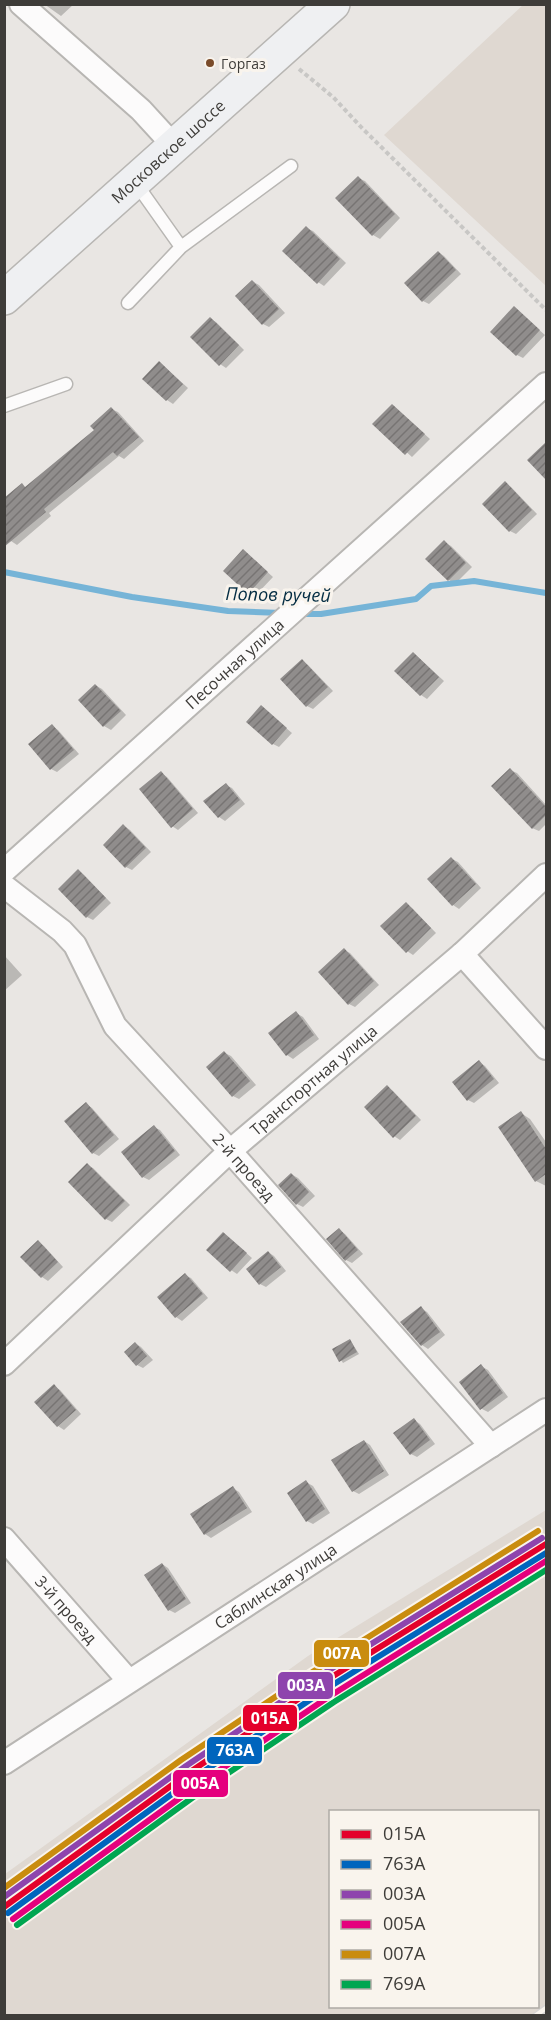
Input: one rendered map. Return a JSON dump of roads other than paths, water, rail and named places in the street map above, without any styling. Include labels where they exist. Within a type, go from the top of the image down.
[{"type":"main road","name":"Московское шоссе","points":[[4,298],[135,181],[167,139],[302,4]]},
{"type":"main road","name":"Московское шоссе","points":[[4,270],[333,4]]},
{"type":"street","points":[[21,4],[141,110],[167,139]]},
{"type":"street","name":"Песочная улица","points":[[4,871],[546,384]]},
{"type":"street","name":"Транспортная улица","points":[[4,1364],[230,1151],[462,954],[546,875]]},
{"type":"street","name":"2-й проезд","points":[[4,885],[62,931],[75,945],[114,1026],[230,1151],[491,1446]]},
{"type":"street","points":[[462,954],[546,1048]]},
{"type":"street","name":"Саблинская улица","points":[[4,1763],[546,1410]]},
{"type":"street","name":"3-й проезд","points":[[4,1539],[129,1681]]},
{"type":"lane","points":[[128,303],[182,247],[291,166]]},
{"type":"lane","points":[[135,181],[182,247]]},
{"type":"lane","points":[[4,406],[66,384]]},
{"type":"waterway","name":"Попов ручей","points":[[4,572],[132,597],[228,611],[282,613]]},
{"type":"waterway","name":"Попов ручей","points":[[302,614],[321,614],[416,599],[431,586],[474,581],[546,593]]},
{"type":"railway","points":[[535,2016],[546,2008]]},
{"type":"place","name":"Горгаз","points":[[210,63]]}]
